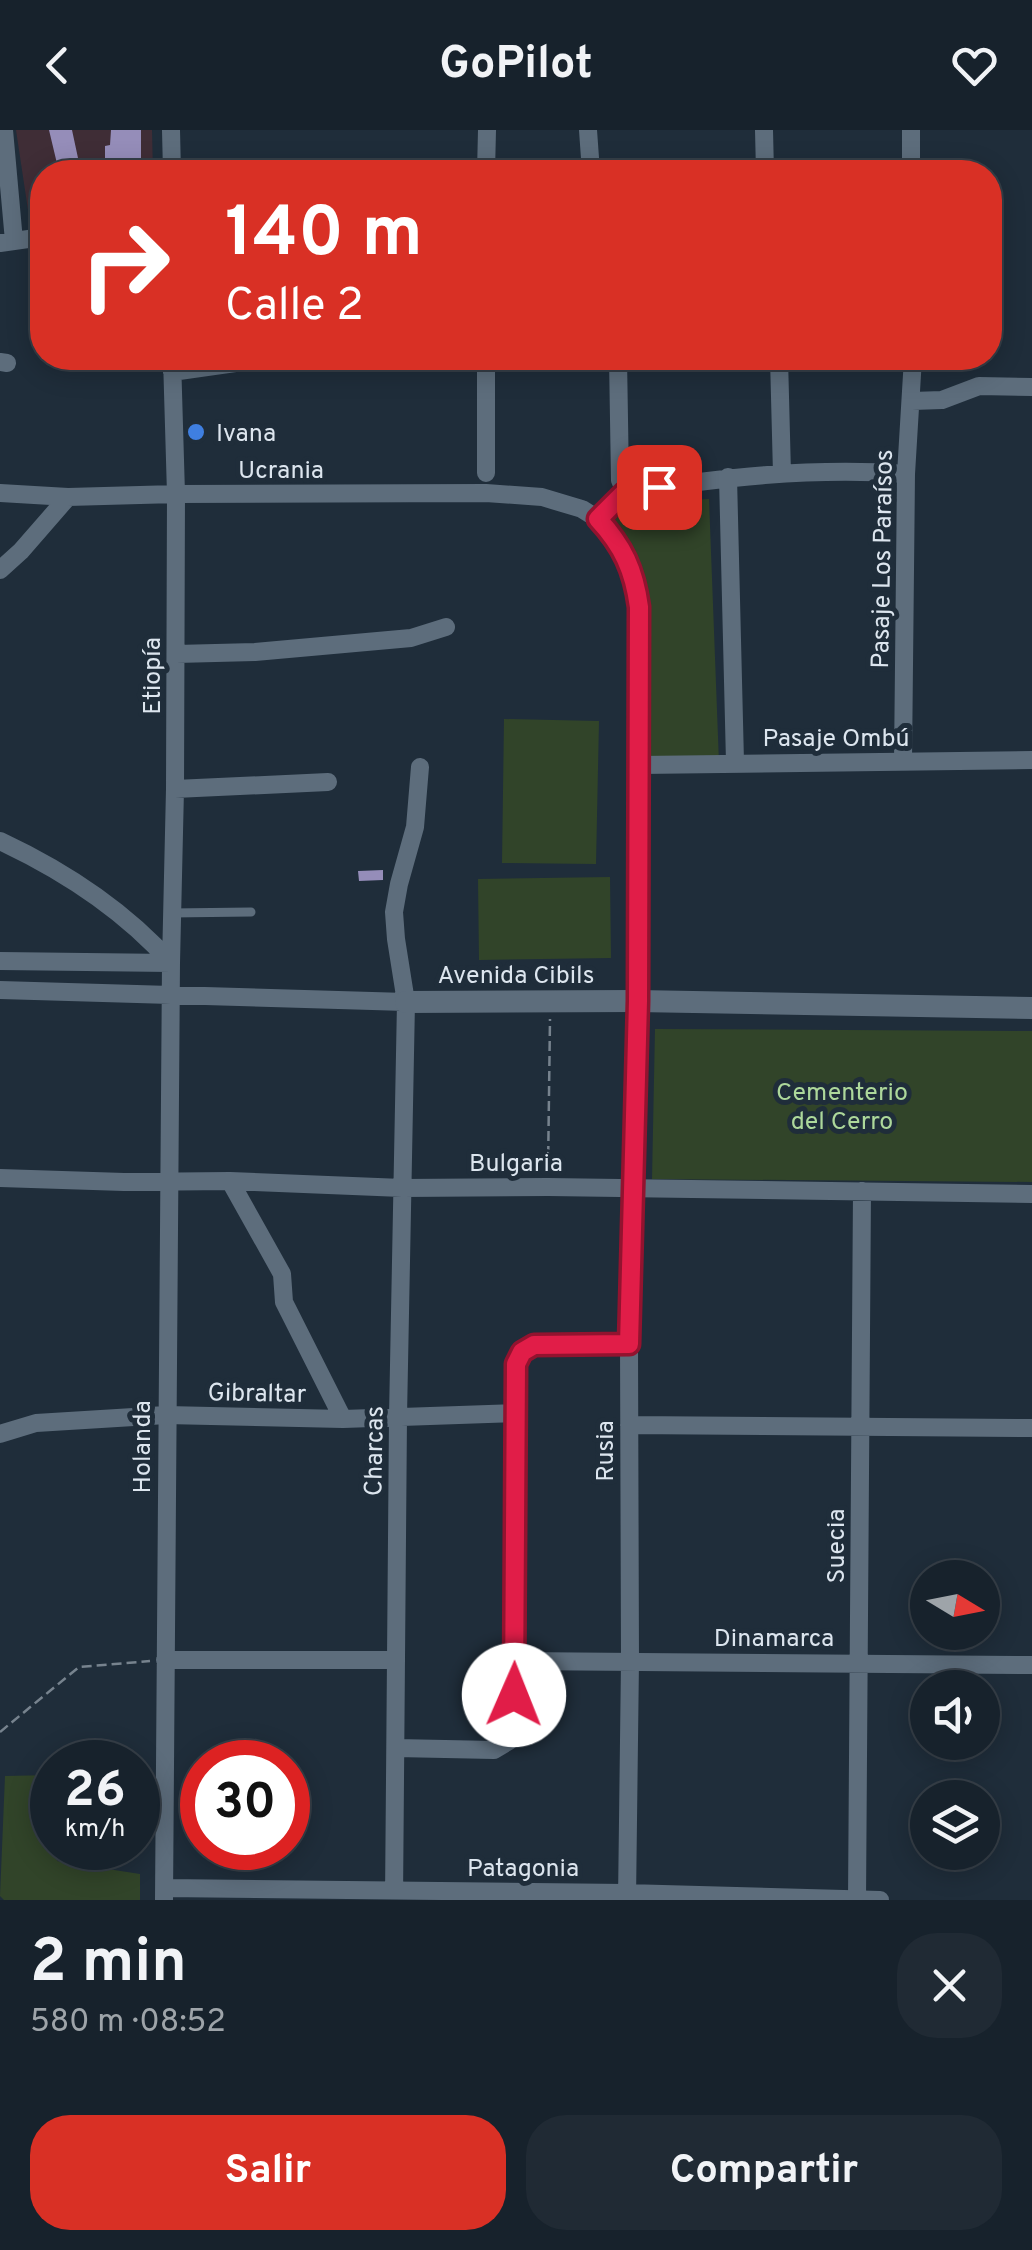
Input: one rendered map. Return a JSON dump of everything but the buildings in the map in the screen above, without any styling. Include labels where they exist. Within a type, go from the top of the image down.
[{"type":"street","points":[[4,130],[7,242]]},
{"type":"street","points":[[172,130],[172,160]]},
{"type":"street","points":[[486,130],[486,160]]},
{"type":"street","points":[[588,130],[590,160]]},
{"type":"street","points":[[764,130],[765,160]]},
{"type":"street","points":[[911,130],[912,160]]},
{"type":"street","name":"Etiopía","points":[[171,994],[176,789],[172,370]]},
{"type":"street","points":[[486,370],[486,474]]},
{"type":"street","points":[[618,370],[620,480],[625,492]]},
{"type":"street","points":[[779,370],[782,474]]},
{"type":"street","name":"Pasaje Los Paraísos","points":[[903,762],[906,474],[913,370]]},
{"type":"street","points":[[912,401],[942,400],[979,386],[1032,386]]},
{"type":"street","points":[[598,519],[625,492],[728,477],[862,471],[906,474]]},
{"type":"street","points":[[728,477],[734,762]]},
{"type":"street","name":"Ucrania","points":[[0,493],[68,498],[486,493],[542,497],[582,509],[598,519]]},
{"type":"street","points":[[0,570],[68,498]]},
{"type":"street","name":"Rusia","points":[[598,519],[622,547],[639,607],[626,1896]]},
{"type":"street","points":[[176,654],[255,652],[392,640],[446,627]]},
{"type":"street","name":"Pasaje Ombú","points":[[640,764],[1032,760]]},
{"type":"street","name":"Charcas","points":[[394,1896],[406,1002],[394,912],[415,827],[420,767]]},
{"type":"street","points":[[176,789],[328,782]]},
{"type":"street","points":[[0,841],[71,879],[111,906],[147,936],[171,963]]},
{"type":"street","points":[[0,961],[171,963]]},
{"type":"street","name":"Avenida Cibils","points":[[0,990],[406,1002],[638,1001],[1032,1008]]},
{"type":"street","name":"Holanda","points":[[165,1894],[171,994]]},
{"type":"street","name":"Bulgaria","points":[[0,1178],[402,1188],[1032,1194]]},
{"type":"street","points":[[230,1182],[282,1274],[284,1302],[343,1419]]},
{"type":"street","name":"Suecia","points":[[857,1899],[862,1192]]},
{"type":"street","points":[[396,1748],[494,1750],[509,1741],[513,1728],[515,1661],[516,1364],[525,1348],[534,1345],[629,1344]]},
{"type":"street","name":"Gibraltar","points":[[0,1434],[36,1424],[166,1416],[343,1419],[515,1413]]},
{"type":"street","points":[[629,1425],[1032,1428]]},
{"type":"street","points":[[165,1660],[396,1660]]},
{"type":"street","name":"Dinamarca","points":[[515,1661],[1032,1665]]},
{"type":"street","name":"Patagonia","points":[[165,1894],[880,1900]]},
{"type":"lane","points":[[172,913],[251,912]]},
{"type":"path","points":[[548,1187],[550,1002]]},
{"type":"path","points":[[0,1732],[79,1667],[165,1660]]},
{"type":"shaded area","points":[[16,130],[152,130],[153,160],[30,160],[30,223]]},
{"type":"green space","points":[[709,499],[719,763],[646,765],[647,612],[611,528],[616,513],[628,503]]},
{"type":"green space","points":[[504,719],[599,721],[596,864],[502,863]]},
{"type":"green space","points":[[610,877],[611,958],[479,960],[478,879]]},
{"type":"green space","name":"Cementerio del Cerro","points":[[655,1029],[1032,1031],[1032,1182],[652,1179]]},
{"type":"green space","points":[[30,1775],[30,1870],[114,1870],[140,1874],[140,1900],[4,1900],[0,1896],[5,1776]]},
{"type":"place","name":"Ivana","points":[[196,432]]},
{"type":"route","points":[[514,1695],[516,1364],[525,1348],[534,1345],[629,1344],[638,1001],[639,607],[622,547],[598,519],[625,492],[659,487]]}]
